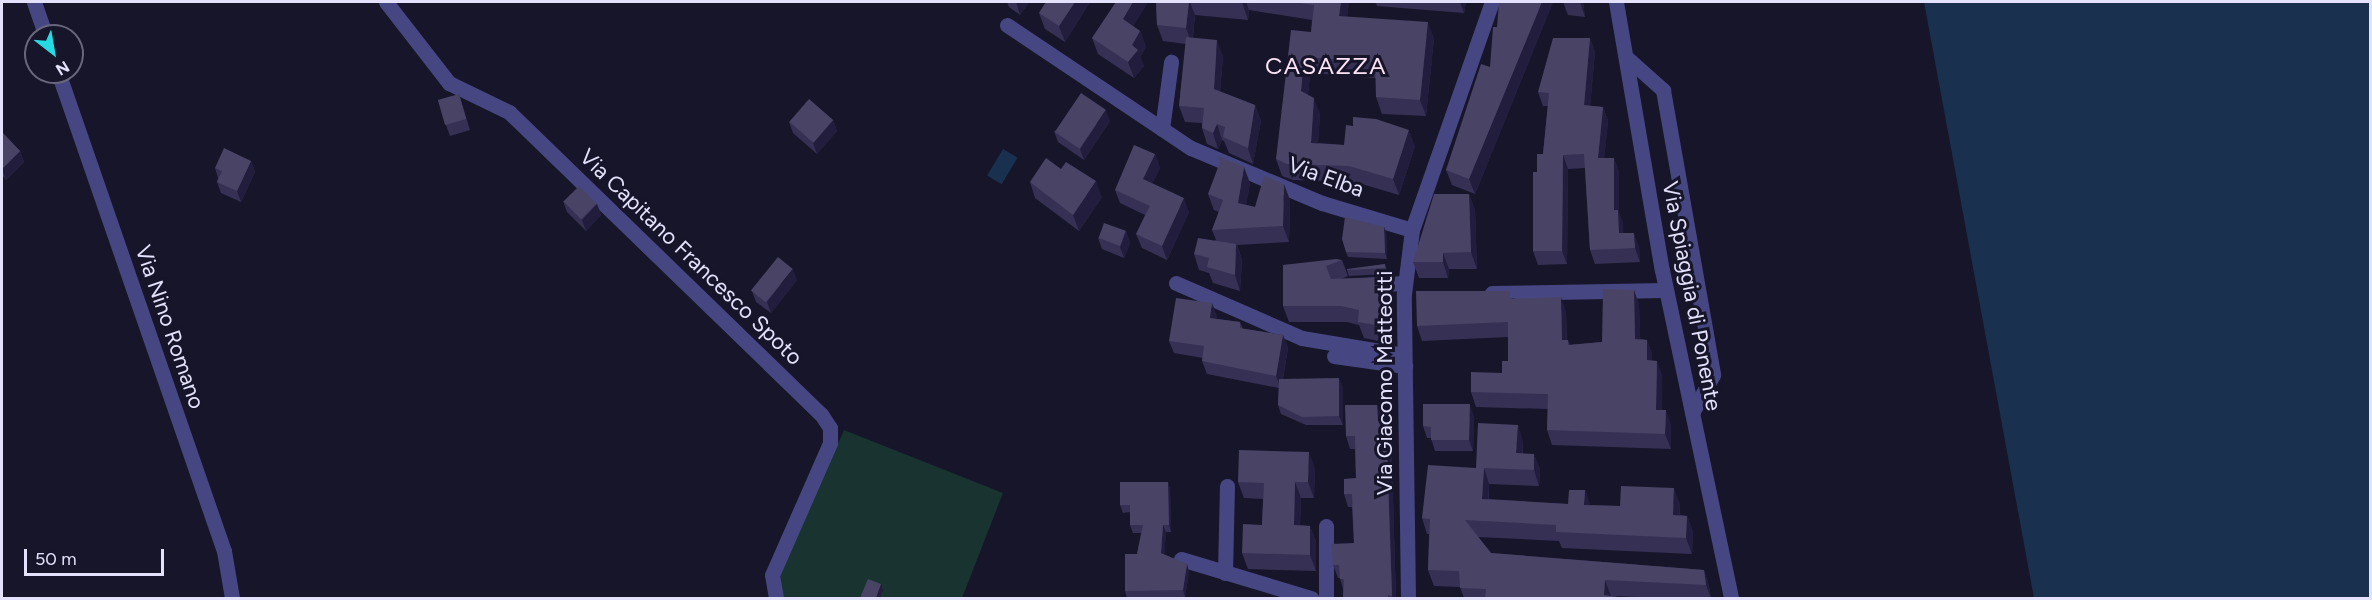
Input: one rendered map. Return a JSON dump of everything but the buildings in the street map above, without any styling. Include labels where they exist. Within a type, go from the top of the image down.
[{"type":"street","points":[[34,2],[42,24]]},
{"type":"street","name":"Via Capitano Francesco Spoto","points":[[386,2],[448,83],[509,112],[821,414],[830,428],[830,443],[772,575],[776,598]]},
{"type":"street","name":"Via Giacomo Matteotti","points":[[1408,598],[1405,360],[1412,230],[1492,2]]},
{"type":"street","name":"Via Spiaggia di Ponente","points":[[1616,2],[1666,290],[1731,598]]},
{"type":"street","name":"Via Elba","points":[[1007,25],[1191,148],[1322,203],[1412,230]]},
{"type":"street","points":[[1626,57],[1663,90],[1713,375],[1692,413]]},
{"type":"street","points":[[1162,129],[1172,62]]},
{"type":"street","name":"Via Nino Romano","points":[[62,84],[224,551],[232,598]]},
{"type":"street","points":[[1176,283],[1302,338],[1405,360]]},
{"type":"street","points":[[1350,286],[1408,290]]},
{"type":"street","points":[[1475,293],[1666,290]]},
{"type":"street","points":[[1222,312],[1299,347],[1388,366],[1405,360]]},
{"type":"street","points":[[1225,573],[1227,486]]},
{"type":"street","points":[[1326,526],[1326,598]]},
{"type":"street","points":[[1181,559],[1311,598]]},
{"type":"green space","points":[[844,430],[1003,493],[962,598],[785,598],[779,588],[781,570]]},
{"type":"water","points":[[1924,2],[2370,2],[2370,598],[2034,598]]},
{"type":"water","points":[[1003,149],[1018,158],[1002,184],[987,176]]},
{"type":"district","name":"CASAZZA","points":[[1326,66]]}]
